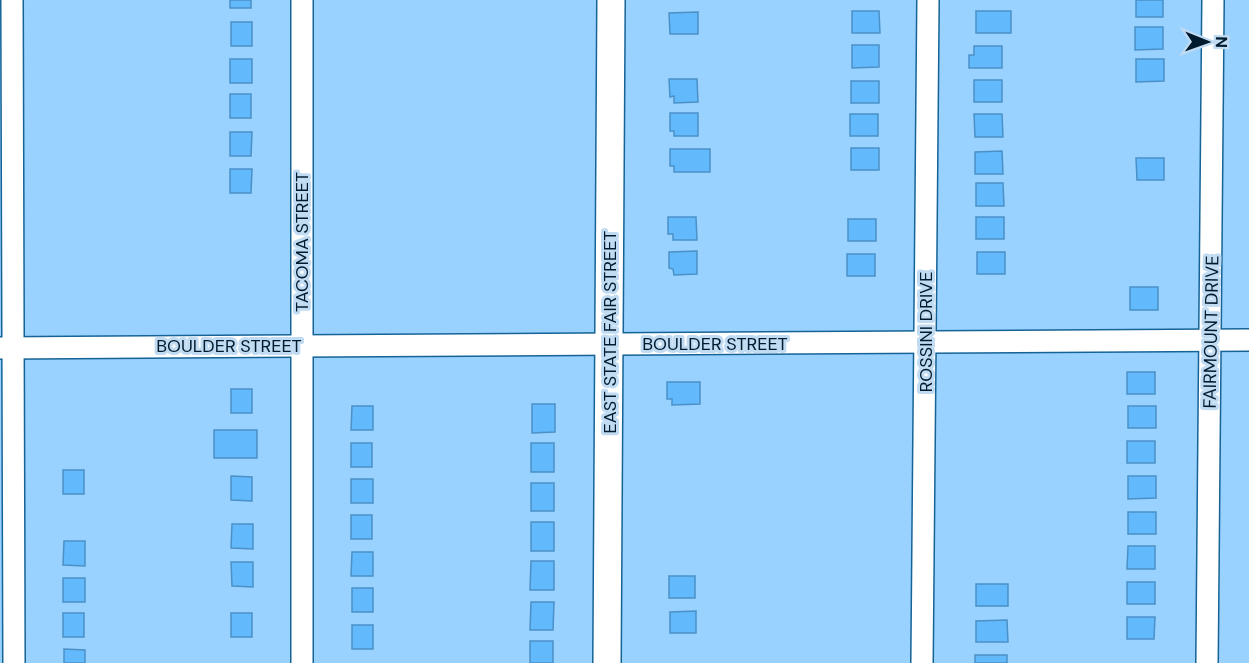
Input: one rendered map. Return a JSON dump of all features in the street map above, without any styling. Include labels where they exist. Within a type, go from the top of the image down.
[{"type":"street","points":[[12,0],[7,348],[14,663]]},
{"type":"street","name":"TACOMA STREET","points":[[302,0],[302,663]]},
{"type":"street","name":"EAST STATE FAIR STREET","points":[[607,663],[611,0]]},
{"type":"street","name":"ROSSINI DRIVE","points":[[922,663],[928,0]]},
{"type":"street","name":"FAIRMOUNT DRIVE","points":[[1207,663],[1213,0]]},
{"type":"street","name":"BOULDER STREET","points":[[7,348],[1249,340]]},
{"type":"building","points":[[230,0],[251,0],[251,8],[230,8]]},
{"type":"building","points":[[1136,0],[1163,0],[1163,17],[1136,17]]},
{"type":"building","points":[[852,11],[879,11],[880,33],[852,33]]},
{"type":"building","points":[[976,11],[1011,11],[1011,33],[976,33]]},
{"type":"building","points":[[698,12],[698,34],[670,34],[669,13]]},
{"type":"building","points":[[231,22],[252,22],[252,46],[231,46]]},
{"type":"building","points":[[1135,27],[1163,27],[1163,49],[1135,50]]},
{"type":"building","points":[[852,45],[879,45],[879,67],[852,68]]},
{"type":"building","points":[[974,46],[1002,46],[1002,68],[969,68],[969,55],[974,55]]},
{"type":"building","points":[[230,59],[252,59],[252,83],[230,83]]},
{"type":"building","points":[[1136,59],[1164,59],[1164,81],[1136,82]]},
{"type":"building","points":[[669,79],[697,79],[698,102],[674,103],[674,96],[670,97]]},
{"type":"building","points":[[974,80],[1002,80],[1002,102],[974,102]]},
{"type":"building","points":[[851,81],[879,81],[879,103],[851,103]]},
{"type":"building","points":[[230,94],[251,94],[251,118],[230,118]]},
{"type":"building","points":[[670,113],[698,113],[698,136],[674,136],[674,131],[670,131]]},
{"type":"building","points":[[850,114],[878,114],[878,136],[850,136]]},
{"type":"building","points":[[974,114],[1002,114],[1003,137],[975,137]]},
{"type":"building","points":[[230,132],[252,132],[251,156],[230,156]]},
{"type":"building","points":[[851,148],[879,148],[879,170],[851,170]]},
{"type":"building","points":[[670,149],[710,149],[710,172],[674,172],[674,166],[670,166]]},
{"type":"building","points":[[1002,151],[1003,174],[975,174],[975,152]]},
{"type":"building","points":[[1136,158],[1164,158],[1164,180],[1137,180]]},
{"type":"building","points":[[230,169],[252,169],[251,193],[230,193]]},
{"type":"building","points":[[976,183],[1003,183],[1004,206],[976,206]]},
{"type":"building","points":[[668,217],[696,217],[697,240],[673,240],[673,234],[668,234]]},
{"type":"building","points":[[976,217],[1004,217],[1004,239],[976,239]]},
{"type":"building","points":[[848,219],[876,219],[876,241],[848,241]]},
{"type":"building","points":[[697,251],[697,274],[674,275],[673,269],[669,268],[669,252]]},
{"type":"building","points":[[977,252],[1005,252],[1005,274],[977,274]]},
{"type":"building","points":[[847,254],[875,254],[875,276],[847,276]]},
{"type":"building","points":[[1130,287],[1158,287],[1158,310],[1130,310]]},
{"type":"building","points":[[1127,372],[1155,372],[1155,394],[1127,394]]},
{"type":"building","points":[[667,382],[700,382],[700,404],[672,405],[672,399],[667,399]]},
{"type":"building","points":[[231,389],[252,389],[252,413],[231,413]]},
{"type":"building","points":[[532,404],[555,404],[555,432],[532,433]]},
{"type":"building","points":[[352,406],[373,406],[373,430],[351,430]]},
{"type":"building","points":[[1128,406],[1156,406],[1156,428],[1128,428]]},
{"type":"building","points":[[214,430],[257,430],[257,458],[214,458]]},
{"type":"building","points":[[1127,441],[1155,441],[1155,463],[1127,463]]},
{"type":"building","points":[[351,443],[372,443],[372,467],[351,467]]},
{"type":"building","points":[[531,443],[554,443],[554,472],[531,472]]},
{"type":"building","points":[[63,470],[84,470],[84,494],[63,494]]},
{"type":"building","points":[[231,476],[252,477],[252,501],[231,500]]},
{"type":"building","points":[[1128,476],[1156,476],[1156,498],[1128,499]]},
{"type":"building","points":[[351,479],[373,479],[373,503],[351,503]]},
{"type":"building","points":[[531,483],[554,483],[554,511],[531,511]]},
{"type":"building","points":[[1128,512],[1156,512],[1156,534],[1128,534]]},
{"type":"building","points":[[351,515],[372,515],[372,539],[351,539]]},
{"type":"building","points":[[531,522],[554,522],[554,551],[531,551]]},
{"type":"building","points":[[232,524],[253,524],[253,549],[231,548]]},
{"type":"building","points":[[64,541],[85,541],[85,566],[63,565]]},
{"type":"building","points":[[1128,546],[1155,546],[1155,569],[1127,569]]},
{"type":"building","points":[[352,552],[373,552],[373,576],[351,576]]},
{"type":"building","points":[[531,561],[554,561],[554,590],[530,590]]},
{"type":"building","points":[[231,562],[253,562],[253,587],[232,586]]},
{"type":"building","points":[[669,576],[695,576],[695,598],[669,598]]},
{"type":"building","points":[[63,578],[85,578],[85,602],[63,602]]},
{"type":"building","points":[[1127,582],[1155,582],[1155,604],[1127,604]]},
{"type":"building","points":[[976,584],[1008,584],[1008,606],[976,606]]},
{"type":"building","points":[[352,588],[373,588],[373,612],[352,612]]},
{"type":"building","points":[[531,602],[554,602],[553,630],[530,630]]},
{"type":"building","points":[[696,611],[696,633],[670,633],[670,612]]},
{"type":"building","points":[[63,613],[84,613],[84,637],[63,637]]},
{"type":"building","points":[[231,613],[252,613],[252,637],[231,637]]},
{"type":"building","points":[[1127,617],[1155,617],[1154,639],[1127,639]]},
{"type":"building","points":[[1007,620],[1008,642],[976,642],[976,621]]},
{"type":"building","points":[[352,625],[373,625],[373,649],[352,649]]},
{"type":"building","points":[[530,641],[553,641],[553,663],[530,663]]},
{"type":"building","points":[[64,649],[85,650],[85,663],[64,663]]},
{"type":"building","points":[[975,655],[1007,655],[1007,663],[975,663]]}]
